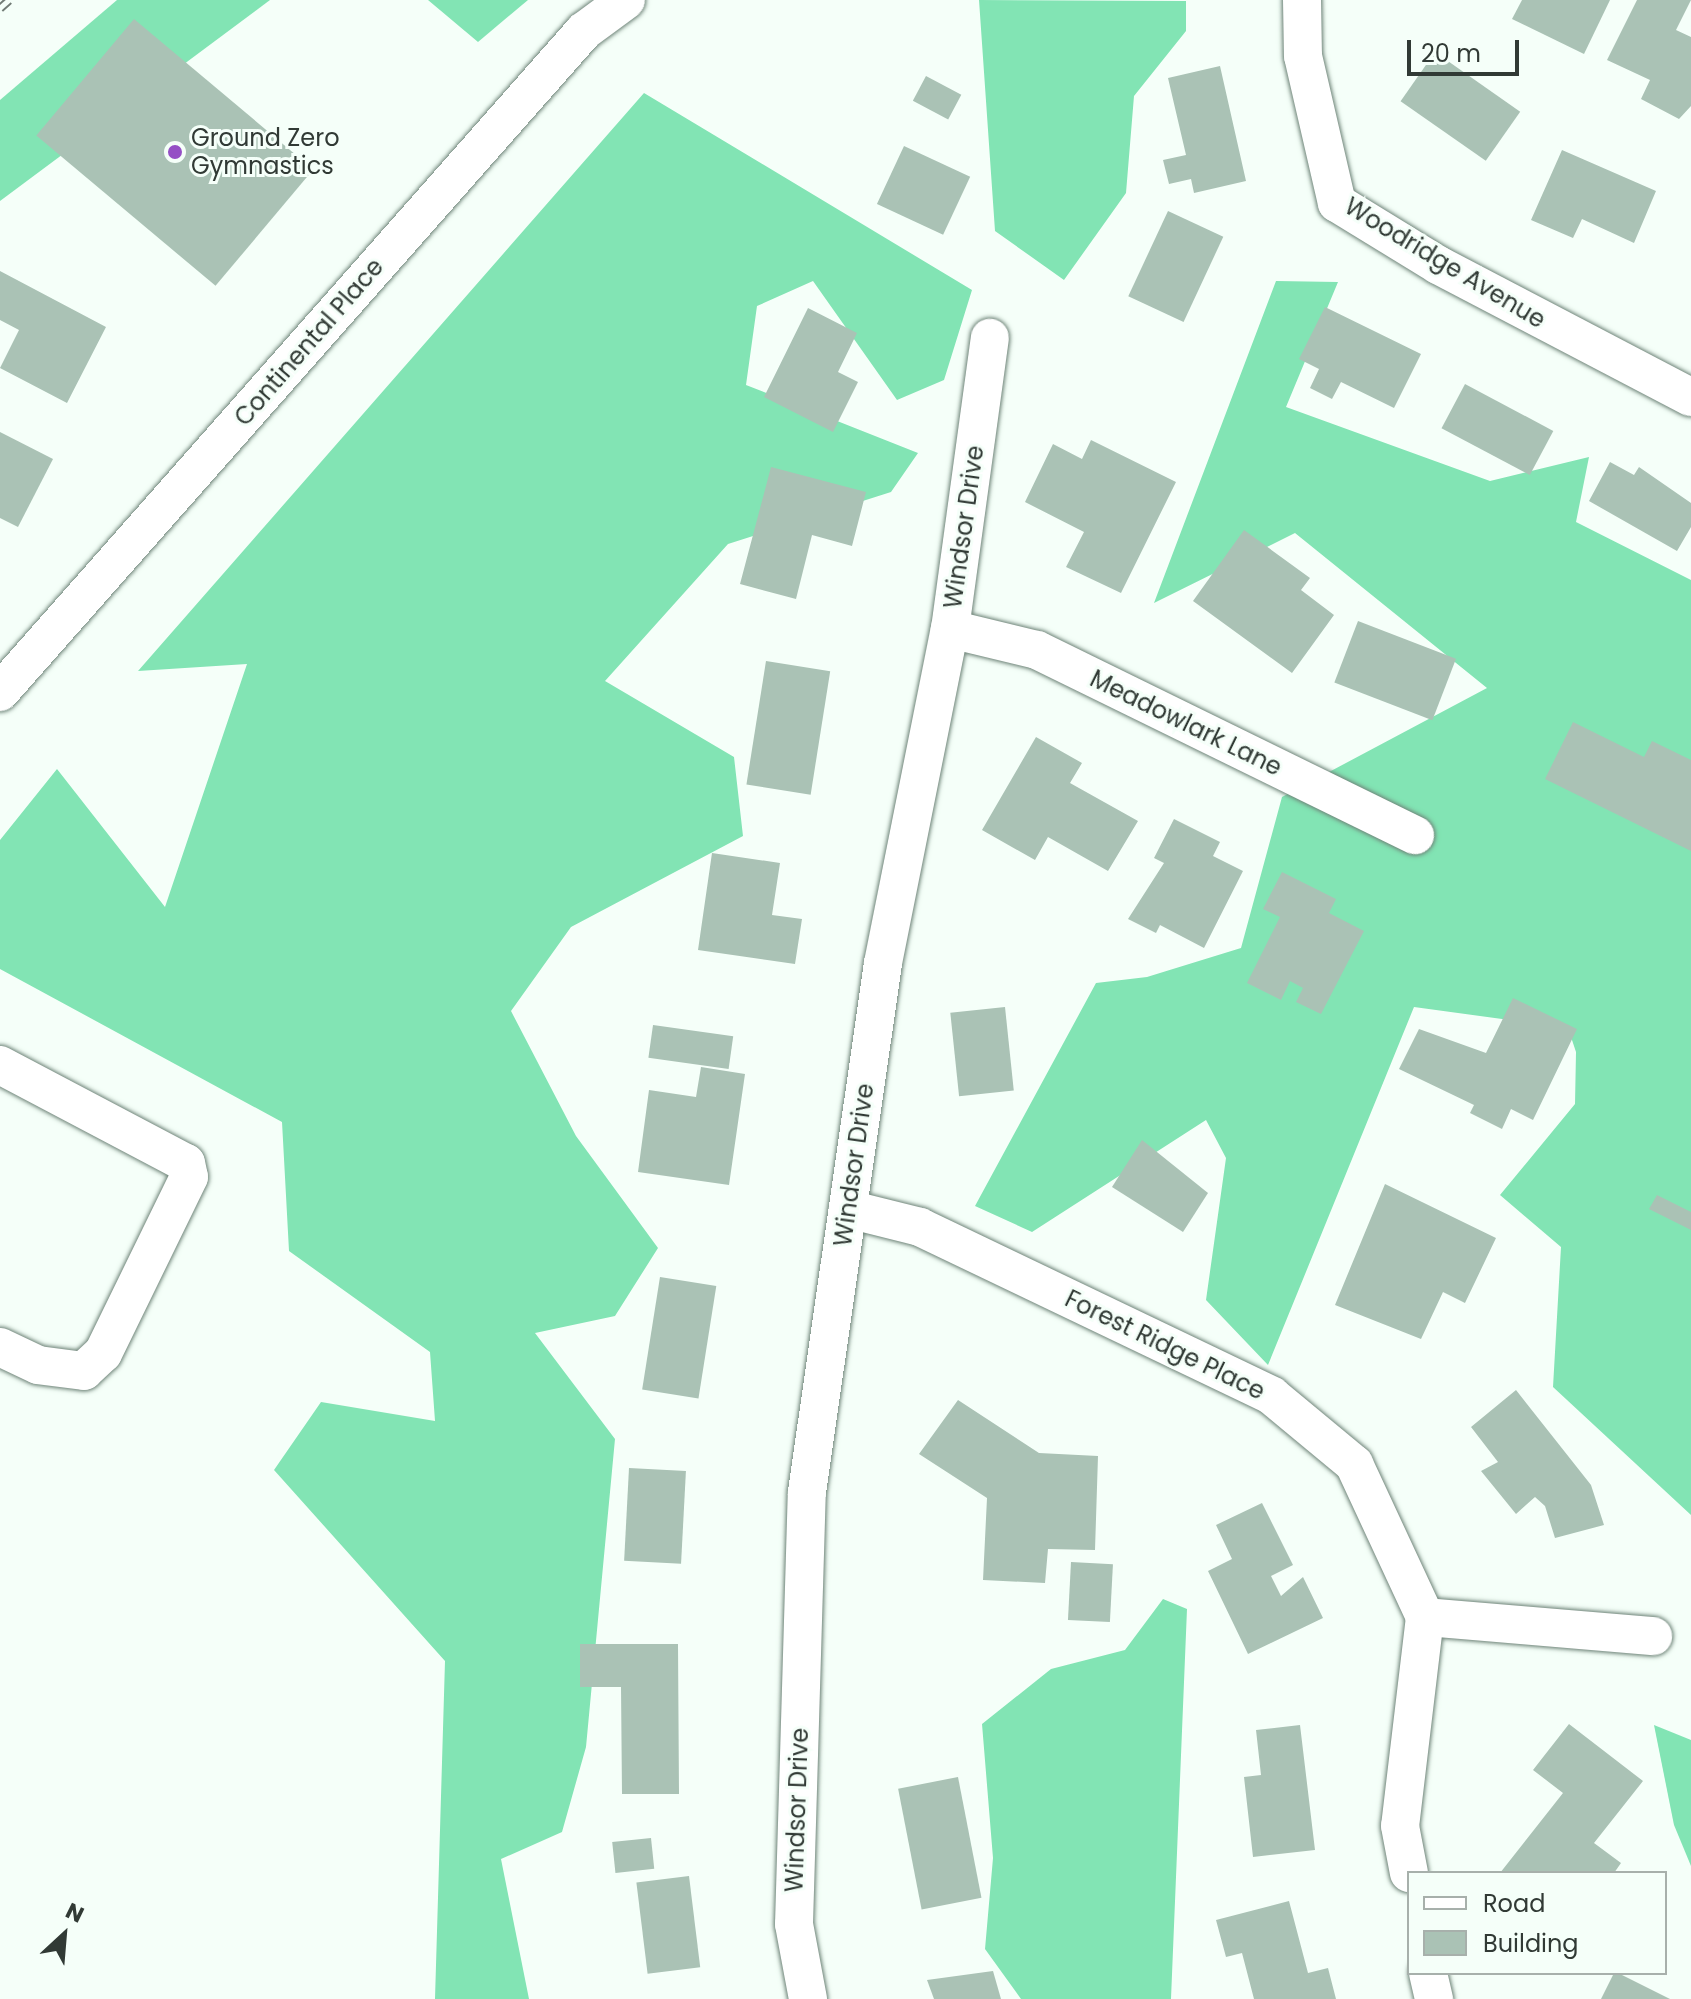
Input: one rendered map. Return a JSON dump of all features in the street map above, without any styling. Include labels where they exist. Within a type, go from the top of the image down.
[{"type":"street","name":"Continental Place","points":[[0,692],[584,31],[626,0]]},
{"type":"street","name":"Woodridge Avenue","points":[[1302,0],[1303,56],[1337,203],[1438,265],[1691,397]]},
{"type":"street","name":"Windsor Drive","points":[[808,1999],[794,1924],[807,1492],[883,963],[950,629],[990,338]]},
{"type":"street","name":"Meadowlark Lane","points":[[950,629],[1037,650],[1415,835]]},
{"type":"street","points":[[0,1065],[186,1163],[189,1177],[103,1353],[84,1371],[38,1365],[0,1347]]},
{"type":"street","name":"Forest Ridge Place","points":[[848,1209],[920,1227],[1272,1396],[1354,1464],[1425,1617]]},
{"type":"street","points":[[1409,1871],[1400,1826],[1425,1617],[1653,1636]]},
{"type":"street","points":[[1428,1975],[1434,1999]]},
{"type":"green space","points":[[117,0],[270,0],[0,201],[0,100]]},
{"type":"green space","points":[[428,0],[528,0],[478,42]]},
{"type":"green space","points":[[979,0],[1186,1],[1186,31],[1134,96],[1126,193],[1064,280],[995,231]]},
{"type":"green space","points":[[644,93],[972,290],[944,380],[897,400],[813,281],[757,306],[746,385],[918,453],[891,492],[728,544],[605,681],[734,757],[743,836],[571,927],[511,1011],[576,1136],[658,1248],[615,1316],[535,1333],[615,1439],[586,1747],[562,1832],[501,1859],[529,1999],[435,1999],[445,1661],[274,1470],[321,1402],[435,1421],[430,1352],[289,1251],[282,1122],[0,969],[0,840],[57,769],[165,907],[247,664],[138,671]]},
{"type":"green space","points":[[1276,281],[1338,282],[1286,407],[1490,481],[1589,457],[1576,522],[1691,580],[1691,1515],[1553,1387],[1561,1247],[1500,1195],[1575,1104],[1576,1052],[1568,1028],[1414,1007],[1268,1365],[1206,1300],[1226,1158],[1206,1120],[1032,1232],[975,1206],[1096,983],[1147,977],[1241,948],[1282,797],[1487,688],[1295,533],[1154,603]]},
{"type":"green space","points":[[1163,1599],[1187,1609],[1171,1999],[1021,1999],[985,1949],[993,1858],[982,1724],[1051,1669],[1125,1650]]},
{"type":"green space","points":[[1654,1725],[1691,1740],[1691,1866],[1674,1825]]},
{"type":"building","points":[[1522,0],[1610,0],[1584,54],[1512,19]]},
{"type":"building","points":[[1637,0],[1691,0],[1676,30],[1691,37],[1691,106],[1679,119],[1641,99],[1650,80],[1607,60]]},
{"type":"building","name":"Ground Zero Gymnastics","points":[[134,19],[313,169],[216,286],[36,135]]},
{"type":"building","points":[[1435,52],[1520,112],[1486,161],[1401,101]]},
{"type":"building","points":[[1220,66],[1246,181],[1194,193],[1191,179],[1169,184],[1163,160],[1186,155],[1168,78]]},
{"type":"building","points":[[926,76],[961,95],[948,120],[913,101]]},
{"type":"building","points":[[904,146],[970,177],[943,235],[877,204]]},
{"type":"building","points":[[1562,150],[1656,191],[1634,243],[1582,219],[1573,238],[1531,220]]},
{"type":"building","points":[[1168,211],[1223,237],[1184,322],[1128,296]]},
{"type":"building","points":[[0,271],[106,327],[67,403],[0,368],[19,330],[0,320]]},
{"type":"building","points":[[1325,307],[1421,354],[1394,408],[1341,382],[1332,399],[1310,388],[1319,369],[1299,359]]},
{"type":"building","points":[[808,308],[857,333],[838,372],[858,382],[833,432],[764,397]]},
{"type":"building","points":[[1465,384],[1553,431],[1530,475],[1442,428]]},
{"type":"building","points":[[0,432],[53,459],[18,527],[0,518]]},
{"type":"building","points":[[1091,440],[1176,482],[1121,593],[1066,567],[1084,532],[1025,502],[1053,444],[1082,459]]},
{"type":"building","points":[[1610,462],[1634,475],[1639,467],[1691,503],[1691,527],[1677,551],[1589,501]]},
{"type":"building","points":[[771,467],[866,492],[852,546],[812,535],[796,599],[740,584]]},
{"type":"building","points":[[1244,530],[1310,578],[1301,590],[1334,615],[1292,673],[1193,601]]},
{"type":"building","points":[[1358,621],[1456,659],[1432,720],[1334,683]]},
{"type":"building","points":[[766,661],[830,671],[811,795],[746,784]]},
{"type":"building","points":[[1573,722],[1644,757],[1652,741],[1691,760],[1691,851],[1545,779]]},
{"type":"building","points":[[1036,737],[1082,763],[1070,783],[1138,821],[1108,871],[1048,837],[1035,860],[982,830]]},
{"type":"building","points":[[1174,819],[1220,842],[1213,856],[1243,871],[1204,948],[1160,925],[1156,933],[1128,919],[1164,863],[1154,858]]},
{"type":"building","points":[[712,853],[780,863],[772,915],[802,919],[795,964],[698,950]]},
{"type":"building","points":[[1282,872],[1336,899],[1329,913],[1364,931],[1321,1014],[1296,1002],[1303,988],[1290,981],[1281,1000],[1247,983],[1280,917],[1263,909]]},
{"type":"building","points":[[1513,998],[1577,1029],[1533,1120],[1511,1109],[1502,1129],[1470,1113],[1474,1105],[1399,1069],[1419,1029],[1486,1053]]},
{"type":"building","points":[[1005,1007],[1014,1091],[959,1096],[950,1013]]},
{"type":"building","points":[[653,1025],[733,1036],[729,1069],[648,1058]]},
{"type":"building","points":[[701,1067],[745,1074],[729,1185],[638,1172],[649,1090],[696,1097]]},
{"type":"building","points":[[1142,1140],[1208,1193],[1183,1232],[1112,1187]]},
{"type":"building","points":[[1385,1184],[1496,1238],[1465,1303],[1443,1292],[1421,1339],[1335,1305]]},
{"type":"building","points":[[1657,1195],[1691,1212],[1691,1230],[1649,1209]]},
{"type":"building","points":[[660,1277],[716,1286],[698,1399],[642,1390]]},
{"type":"building","points":[[1516,1390],[1591,1485],[1604,1525],[1555,1538],[1545,1506],[1535,1497],[1516,1514],[1481,1471],[1498,1462],[1471,1427]]},
{"type":"building","points":[[958,1400],[1039,1453],[1098,1456],[1095,1550],[1048,1549],[1045,1583],[983,1580],[987,1498],[919,1454]]},
{"type":"building","points":[[629,1468],[686,1471],[681,1564],[624,1561]]},
{"type":"building","points":[[1262,1503],[1293,1565],[1271,1576],[1281,1596],[1303,1577],[1323,1618],[1248,1654],[1208,1571],[1232,1559],[1216,1525]]},
{"type":"building","points":[[1071,1562],[1113,1564],[1110,1622],[1068,1620]]},
{"type":"building","points":[[580,1644],[678,1644],[679,1794],[622,1794],[621,1687],[580,1687]]},
{"type":"building","points":[[1569,1724],[1643,1781],[1594,1843],[1621,1863],[1615,1871],[1502,1871],[1563,1793],[1533,1770]]},
{"type":"building","points":[[1300,1725],[1315,1850],[1253,1857],[1244,1777],[1261,1775],[1256,1730]]},
{"type":"building","points":[[958,1777],[981,1898],[922,1909],[898,1789]]},
{"type":"building","points":[[651,1838],[654,1869],[615,1873],[612,1842]]},
{"type":"building","points":[[689,1876],[700,1967],[648,1974],[636,1882]]},
{"type":"building","points":[[1289,1901],[1308,1973],[1328,1968],[1336,1999],[1254,1999],[1242,1953],[1226,1957],[1216,1920]]},
{"type":"building","points":[[993,1971],[1001,1999],[934,1999],[927,1980]]},
{"type":"building","points":[[1613,1975],[1622,1975],[1670,1999],[1601,1999]]},
{"type":"railway","points":[[0,8],[9,0]]},
{"type":"place","name":"Ground Zero Gymnastics","points":[[175,152]]}]
